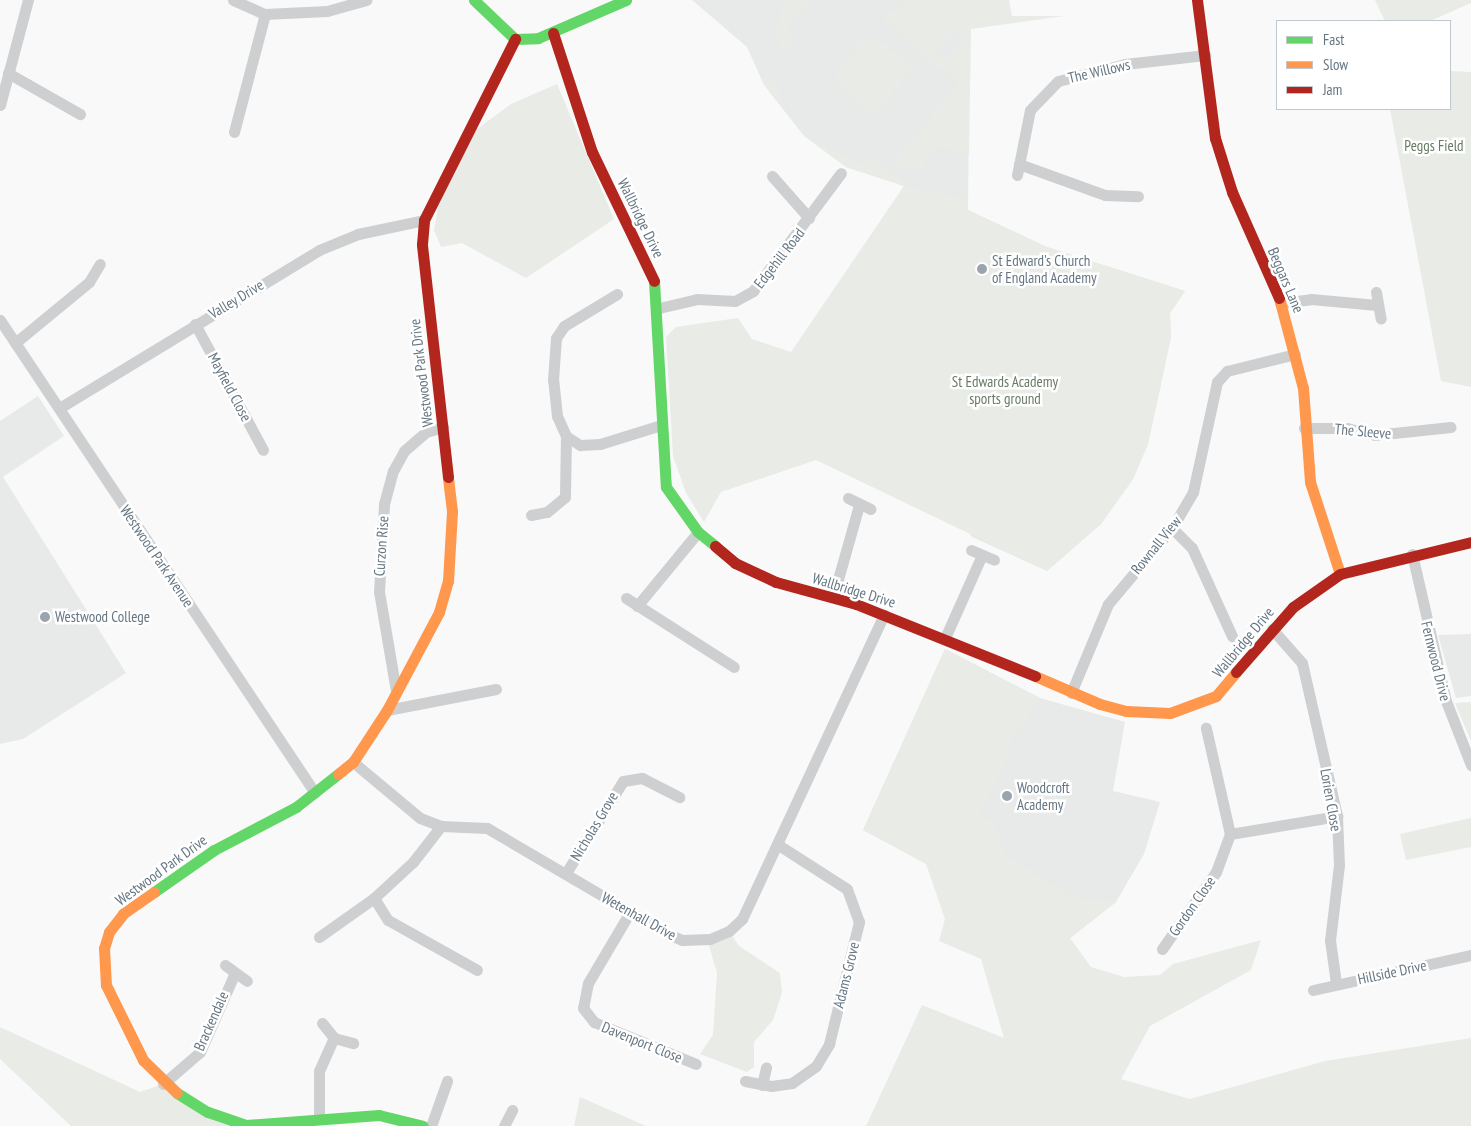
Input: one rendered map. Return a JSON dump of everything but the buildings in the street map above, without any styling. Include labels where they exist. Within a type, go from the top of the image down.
[{"type":"street","points":[[0,106],[28,0]]},
{"type":"street","points":[[232,0],[265,14],[327,10],[366,0]]},
{"type":"street","points":[[474,0],[515,39],[528,40],[552,33],[626,0]]},
{"type":"street","name":"Beggars Lane","points":[[1197,0],[1215,138],[1232,192],[1280,303],[1295,354],[1303,388],[1304,428],[1310,482],[1340,574]]},
{"type":"street","points":[[234,132],[265,14]]},
{"type":"street","name":"Wallbridge Drive","points":[[552,33],[592,152],[641,247],[659,308],[661,425],[666,487],[698,532],[713,548],[754,574],[884,614],[945,638],[1071,693],[1126,711],[1170,713],[1195,707],[1216,696],[1236,676],[1272,629],[1293,607],[1340,574],[1412,554],[1471,542]]},
{"type":"street","name":"Westwood Park Drive","points":[[424,1126],[379,1115],[246,1125],[208,1112],[162,1084],[127,1033],[106,985],[104,958],[109,932],[123,914],[214,850],[314,793],[353,762],[387,710],[438,612],[448,582],[452,511],[422,244],[424,220],[515,39]]},
{"type":"street","name":"The Willows","points":[[1138,196],[1105,195],[1018,169],[1030,110],[1058,81],[1125,64],[1205,55]]},
{"type":"street","points":[[8,73],[80,114]]},
{"type":"street","name":"Edgehill Road","points":[[659,308],[697,299],[723,302],[744,297],[778,263],[841,173]]},
{"type":"street","name":"Edgehill Road","points":[[772,176],[809,218]]},
{"type":"street","name":"Valley Drive","points":[[61,407],[319,250],[358,234],[424,220]]},
{"type":"street","points":[[15,343],[89,282],[100,264]]},
{"type":"street","points":[[1376,292],[1381,319]]},
{"type":"street","points":[[531,515],[547,512],[565,497],[566,436],[557,416],[553,380],[556,338],[564,326],[617,294]]},
{"type":"street","points":[[1280,303],[1311,299],[1377,305]]},
{"type":"street","name":"Westwood Park Avenue","points":[[0,320],[61,407],[314,793]]},
{"type":"street","name":"Mayfield Close","points":[[196,324],[263,450]]},
{"type":"street","name":"Rownall View","points":[[1071,693],[1108,604],[1172,528],[1192,492],[1217,382],[1227,371],[1295,354]]},
{"type":"street","points":[[566,436],[580,445],[600,444],[661,425]]},
{"type":"street","name":"Curzon Rise","points":[[396,691],[379,592],[384,504],[393,471],[404,451],[426,432],[443,427]]},
{"type":"street","name":"The Sleeve","points":[[1304,428],[1347,428],[1375,435],[1451,427]]},
{"type":"street","points":[[848,498],[870,509]]},
{"type":"street","points":[[833,597],[859,505]]},
{"type":"street","points":[[1172,528],[1192,548],[1232,636]]},
{"type":"street","points":[[637,606],[698,532]]},
{"type":"street","points":[[971,550],[994,560]]},
{"type":"street","name":"Fernwood Drive","points":[[1412,554],[1446,701],[1471,765]]},
{"type":"street","points":[[945,638],[982,555]]},
{"type":"street","points":[[626,598],[734,668]]},
{"type":"street","name":"Wetenhall Drive","points":[[353,762],[409,812],[441,826],[487,828],[630,912],[682,940],[722,935],[742,919],[884,614]]},
{"type":"street","name":"Lorien Close","points":[[1272,629],[1302,663],[1337,816],[1338,865],[1330,940],[1336,983]]},
{"type":"street","points":[[387,710],[496,689]]},
{"type":"street","points":[[1206,728],[1230,834],[1337,816]]},
{"type":"street","name":"Nicholas Grove","points":[[566,873],[623,782],[642,778],[679,797]]},
{"type":"street","points":[[319,937],[374,898],[413,862],[441,826]]},
{"type":"street","name":"Gordon Close","points":[[1162,949],[1216,872],[1230,834]]},
{"type":"street","name":"Adams Grove","points":[[745,1081],[762,1085],[792,1083],[822,1056],[859,922],[847,889],[777,844]]},
{"type":"street","points":[[374,898],[388,920],[477,970]]},
{"type":"street","name":"Davenport Close","points":[[630,912],[588,983],[583,1008],[594,1022],[696,1064]]},
{"type":"street","name":"Hillside Drive","points":[[1313,990],[1336,983],[1471,955]]},
{"type":"street","name":"Brackendale","points":[[225,965],[234,975],[247,981]]},
{"type":"street","name":"Brackendale","points":[[162,1084],[200,1052],[234,975]]},
{"type":"street","points":[[322,1023],[334,1038],[353,1043]]},
{"type":"street","points":[[319,1119],[319,1072],[334,1038]]},
{"type":"street","points":[[762,1085],[766,1067]]},
{"type":"street","points":[[431,1126],[447,1081]]},
{"type":"street","points":[[504,1126],[512,1110]]},
{"type":"shaded area","name":"St Edwards Academy sports ground","points":[[692,0],[970,0],[968,210],[1047,247],[1185,291],[1170,313],[1171,337],[1148,444],[1133,479],[1101,524],[1047,571],[972,537],[811,327],[904,186],[846,167],[804,136],[764,85],[747,47]]},
{"type":"shaded area","name":"Westwood College","points":[[38,396],[64,436],[3,477],[126,673],[23,739],[0,744],[0,421]]},
{"type":"shaded area","points":[[1471,634],[1471,696],[1456,698],[1438,635]]},
{"type":"shaded area","name":"Woodcroft Academy","points":[[945,649],[1040,698],[1125,722],[1113,791],[1160,802],[1144,854],[1116,902],[1070,938],[863,830]]},
{"type":"green space","points":[[783,0],[811,0],[786,30],[795,37],[784,49],[778,45],[777,31]]},
{"type":"green space","points":[[907,0],[1009,0],[1012,16],[1064,16],[971,29],[969,155],[935,146],[922,168],[903,170],[893,162],[958,84],[882,19]],"holes":[[[954,30],[964,39],[947,60],[936,50]]]},
{"type":"green space","points":[[1375,0],[1471,0],[1471,3],[1432,20],[1385,20]]},
{"type":"green space","points":[[865,38],[873,45],[879,39],[913,69],[873,114],[841,85],[836,72]]},
{"type":"green space","name":"Peggs Field","points":[[1451,71],[1471,72],[1471,387],[1441,381],[1390,110],[1451,110]]},
{"type":"green space","points":[[767,74],[781,93],[775,99],[761,78]]},
{"type":"green space","points":[[557,84],[614,219],[526,278],[462,243],[441,247],[434,230],[438,207],[469,135],[511,104]]},
{"type":"green space","name":"St Edwards Academy sports ground","points":[[806,137],[858,163],[872,157],[881,161],[907,187],[968,199],[968,210],[1047,247],[1185,291],[1170,313],[1171,337],[1148,444],[1133,479],[1101,524],[1047,571],[816,460],[721,492],[704,522],[686,493],[673,456],[666,337],[676,327],[738,318],[752,339],[791,352],[904,186],[846,167]]},
{"type":"green space","points":[[945,649],[1040,698],[1005,750],[1011,754],[979,814],[991,820],[1007,856],[1072,897],[1116,902],[1070,938],[1091,967],[1124,977],[1160,975],[1173,964],[1261,940],[1251,970],[1150,1026],[1121,1079],[1190,1099],[1325,1061],[1471,1038],[1471,1126],[866,1126],[922,1005],[1004,1038],[981,959],[939,941],[945,919],[926,864],[863,830]]},
{"type":"green space","points":[[1471,702],[1471,741],[1455,703]]},
{"type":"green space","points":[[1471,818],[1471,847],[1406,860],[1400,834]]},
{"type":"green space","points":[[729,931],[739,946],[780,973],[782,993],[773,1020],[754,1042],[754,1067],[747,1072],[700,1054],[713,1035],[717,973],[707,939]]},
{"type":"green space","points":[[0,1027],[140,1092],[163,1084],[237,1126],[71,1126],[0,1059]]},
{"type":"green space","points":[[580,1097],[646,1126],[574,1126]]},
{"type":"traffic: fast","points":[[474,0],[515,39]]},
{"type":"traffic: fast","points":[[515,39],[538,38],[626,0]]},
{"type":"traffic: fast","points":[[654,281],[666,487],[698,532],[715,546]]},
{"type":"traffic: fast","points":[[154,892],[214,850],[296,807],[338,774]]},
{"type":"traffic: fast","points":[[177,1093],[208,1112],[246,1125],[379,1115],[423,1126]]},
{"type":"traffic: slow","points":[[1279,298],[1303,388],[1310,482],[1340,574]]},
{"type":"traffic: slow","points":[[338,774],[353,762],[387,710],[439,612],[448,581],[452,511],[448,477]]},
{"type":"traffic: slow","points":[[1035,676],[1100,704],[1126,711],[1170,713],[1216,696],[1236,672]]},
{"type":"traffic: slow","points":[[154,892],[123,914],[109,932],[104,948],[106,985],[143,1060],[177,1093]]},
{"type":"traffic: jam","points":[[1197,0],[1215,138],[1232,192],[1279,298]]},
{"type":"traffic: jam","points":[[553,33],[592,152],[654,281]]},
{"type":"traffic: jam","points":[[448,477],[422,244],[424,220],[515,39]]},
{"type":"traffic: jam","points":[[1236,672],[1293,607],[1340,574],[1471,542]]},
{"type":"traffic: jam","points":[[715,546],[735,563],[776,582],[856,604],[1035,676]]},
{"type":"place","name":"St Edward's Church of England Academy","points":[[982,269]]},
{"type":"place","name":"Westwood College","points":[[45,617]]},
{"type":"place","name":"Woodcroft Academy","points":[[1007,796]]}]
